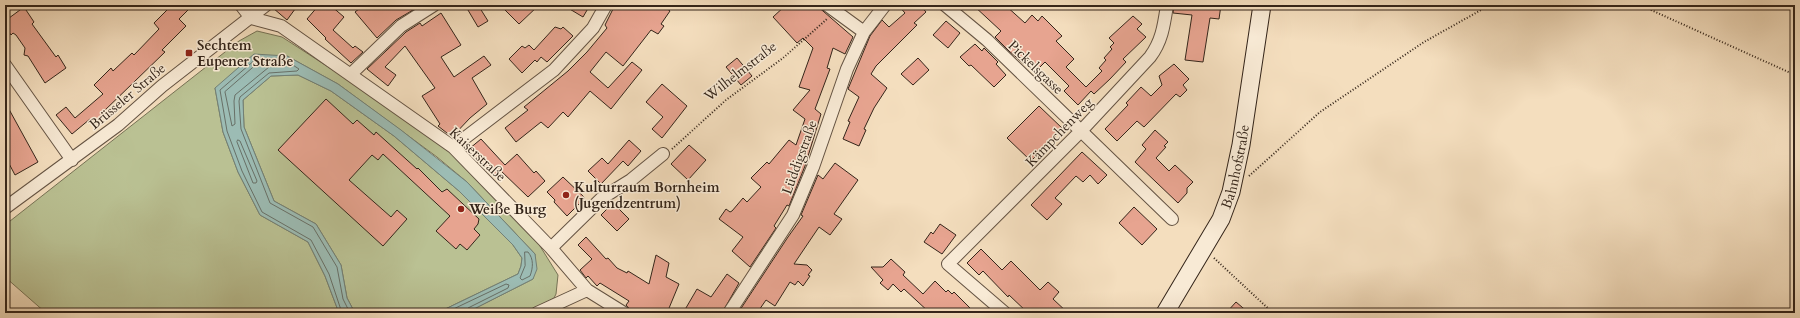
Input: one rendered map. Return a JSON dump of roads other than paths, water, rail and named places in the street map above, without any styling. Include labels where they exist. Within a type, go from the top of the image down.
[{"type":"main road","name":"Bahnhofstraße","points":[[1165,313],[1221,219],[1231,192],[1241,145],[1262,5]]},
{"type":"street","points":[[241,5],[251,18]]},
{"type":"street","name":"Brüsseler Straße","points":[[5,208],[118,125],[162,86],[266,5]]},
{"type":"street","points":[[351,74],[401,26],[434,5]]},
{"type":"street","points":[[452,147],[554,70],[593,28],[606,5]]},
{"type":"street","name":"Lüddigstraße","points":[[729,313],[793,215],[813,167],[847,69],[864,32],[885,5]]},
{"type":"street","name":"Pickelsgasse","points":[[945,5],[987,40],[1172,219]]},
{"type":"street","name":"Kämpchenweg","points":[[1005,313],[948,264],[1081,131],[1157,48],[1162,37],[1166,5]]},
{"type":"street","points":[[831,8],[864,32]]},
{"type":"street","name":"Kaiserstraße","points":[[251,18],[280,26],[351,74],[452,147],[551,248],[587,290],[624,313]]},
{"type":"street","points":[[5,65],[72,160]]},
{"type":"street","points":[[551,248],[602,198],[631,180],[663,154]]},
{"type":"street","points":[[537,313],[587,290]]},
{"type":"water","points":[[254,54],[287,56],[338,84],[401,130],[467,182],[535,254],[537,269],[533,279],[466,313],[437,313],[518,274],[522,258],[513,245],[459,191],[394,136],[331,91],[298,75],[271,76],[243,100],[244,127],[274,201],[316,224],[341,265],[347,298],[355,313],[339,313],[325,276],[308,242],[260,215],[238,172],[223,132],[215,88]]},
{"type":"place","name":"Sechtem Eupener Straße","points":[[189,53]]},
{"type":"place","name":"Kulturraum Bornheim (Jugendzentrum)","points":[[566,195]]},
{"type":"place","name":"Weiße Burg","points":[[461,209]]}]
